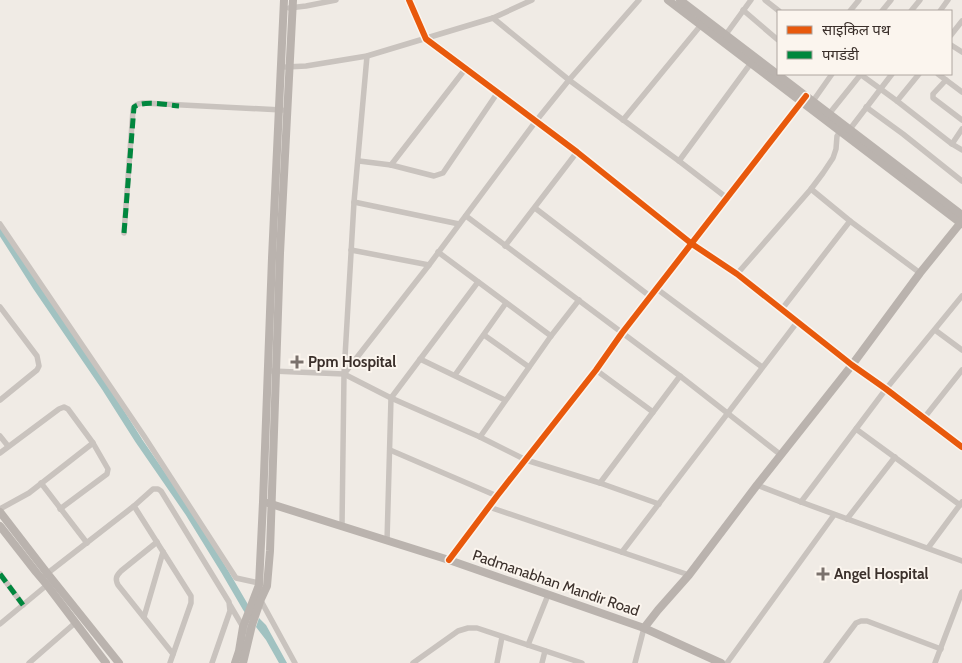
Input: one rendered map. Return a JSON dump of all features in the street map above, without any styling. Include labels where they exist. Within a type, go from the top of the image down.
[{"type":"street","points":[[272,371],[288,110],[284,0]]},
{"type":"street","points":[[284,9],[293,4],[336,0]]},
{"type":"street","points":[[409,0],[426,39],[577,152],[692,244],[737,274],[852,365],[962,447]]},
{"type":"street","points":[[286,67],[306,66],[368,56],[493,18],[532,0]]},
{"type":"street","points":[[344,374],[429,265],[536,121],[639,0]]},
{"type":"street","points":[[635,663],[644,628],[689,575],[962,220],[723,37],[701,25],[668,0]]},
{"type":"street","points":[[680,0],[751,63],[804,99],[813,101],[845,129]]},
{"type":"street","points":[[723,37],[751,0]]},
{"type":"street","points":[[765,0],[778,10]]},
{"type":"street","points":[[851,10],[859,0]]},
{"type":"street","points":[[883,10],[891,0]]},
{"type":"street","points":[[912,10],[920,0]]},
{"type":"street","points":[[243,663],[246,654],[252,603],[267,586],[267,503],[279,110],[293,4]]},
{"type":"street","points":[[743,10],[777,39]]},
{"type":"street","points":[[493,18],[569,80],[727,198]]},
{"type":"street","points":[[952,34],[962,21]]},
{"type":"street","points":[[623,120],[701,25]]},
{"type":"street","points":[[342,526],[344,374],[354,202],[368,56]]},
{"type":"street","points":[[679,161],[751,63]]},
{"type":"street","points":[[390,165],[466,68]]},
{"type":"street","points":[[813,101],[828,75]]},
{"type":"street","points":[[830,114],[860,75]]},
{"type":"street","points":[[862,75],[962,150]]},
{"type":"street","points":[[737,274],[824,173],[833,158],[837,136],[866,107],[891,75]]},
{"type":"street","points":[[898,101],[918,75]]},
{"type":"street","points":[[939,75],[962,92]]},
{"type":"street","points":[[946,80],[932,97],[962,120]]},
{"type":"street","points":[[359,161],[390,165],[434,176],[443,173],[498,92]]},
{"type":"street","points":[[449,560],[804,99]]},
{"type":"street","points":[[124,233],[134,107],[137,104],[288,110]]},
{"type":"street","points":[[866,107],[962,181]]},
{"type":"street","points":[[952,144],[962,129]]},
{"type":"street","points":[[505,246],[577,152]]},
{"type":"street","points":[[811,189],[850,221],[920,273]]},
{"type":"street","points":[[354,202],[459,224]]},
{"type":"street","points":[[535,208],[651,297]]},
{"type":"street","points":[[466,216],[680,376],[781,455]]},
{"type":"street","points":[[782,309],[850,221]]},
{"type":"street","points":[[0,224],[134,420],[236,578],[259,583]]},
{"type":"street","points":[[351,250],[429,265]]},
{"type":"street","points":[[438,252],[551,336]]},
{"type":"street","points":[[387,541],[391,398],[478,282]]},
{"type":"street","points":[[657,289],[762,367]]},
{"type":"street","points":[[801,502],[886,389],[962,296]]},
{"type":"street","points":[[480,437],[551,336],[579,300]]},
{"type":"street","points":[[455,375],[506,303]]},
{"type":"street","points":[[0,307],[37,356],[38,366],[37,370],[0,400]]},
{"type":"street","points":[[622,552],[798,321]]},
{"type":"street","points":[[935,330],[962,350]]},
{"type":"street","points":[[484,335],[529,367]]},
{"type":"street","points":[[420,360],[505,400]]},
{"type":"street","points":[[596,370],[653,412]]},
{"type":"street","points":[[924,418],[962,370]]},
{"type":"street","points":[[272,371],[344,374],[391,398],[480,437],[526,460],[659,504]]},
{"type":"street","points":[[600,484],[680,376]]},
{"type":"street","points":[[0,453],[59,409],[64,407],[68,409],[93,443],[108,469],[107,474],[60,509]]},
{"type":"street","points":[[856,429],[961,504],[928,548]]},
{"type":"street","points":[[0,436],[8,446]]},
{"type":"street","points":[[93,443],[29,493],[0,511],[44,576],[47,585],[106,663]]},
{"type":"street","points":[[390,450],[497,496]]},
{"type":"street","points":[[847,519],[895,457]]},
{"type":"street","points":[[41,484],[86,543]]},
{"type":"street","points":[[758,485],[962,561]]},
{"type":"street","points":[[44,576],[153,489],[158,489],[230,602],[230,610],[212,663]]},
{"type":"street","points":[[235,663],[248,626],[257,611],[267,503]]},
{"type":"street","name":"Padmanabhan Mandir Road","points":[[267,503],[449,560],[644,628],[721,663]]},
{"type":"street","points":[[134,506],[189,592],[192,600],[170,663]]},
{"type":"street","points":[[489,507],[689,575]]},
{"type":"street","points":[[727,663],[834,514]]},
{"type":"street","points":[[0,526],[119,663]]},
{"type":"street","points":[[157,542],[121,571],[117,575],[116,580],[173,654]]},
{"type":"street","points":[[144,617],[163,552]]},
{"type":"street","points":[[0,574],[23,605]]},
{"type":"street","points":[[0,624],[47,585]]},
{"type":"street","points":[[935,663],[962,592]]},
{"type":"street","points":[[528,645],[548,595]]},
{"type":"street","points":[[258,597],[295,663]]},
{"type":"street","points":[[230,605],[248,626]]},
{"type":"street","points":[[826,663],[856,623],[861,621],[867,621],[941,649]]},
{"type":"street","points":[[29,663],[75,623]]},
{"type":"street","points":[[413,663],[458,631],[468,628],[477,628],[582,663]]},
{"type":"street","points":[[497,663],[502,637]]},
{"type":"street","points":[[542,663],[544,651]]},
{"type":"water","points":[[259,618],[266,625],[287,663],[279,663],[256,627]]},
{"type":"waterway","points":[[0,230],[188,512],[251,615]]},
{"type":"marked path","points":[[124,233],[134,107],[149,103],[179,106]]},
{"type":"marked path","points":[[0,574],[23,605]]},
{"type":"cycle path","points":[[409,0],[426,39],[577,152],[692,244],[737,274],[852,365],[962,447]]},
{"type":"cycle path","points":[[449,560],[806,96]]},
{"type":"place","name":"Ppm Hospital","points":[[297,362]]},
{"type":"place","name":"Angel Hospital","points":[[823,574]]}]
